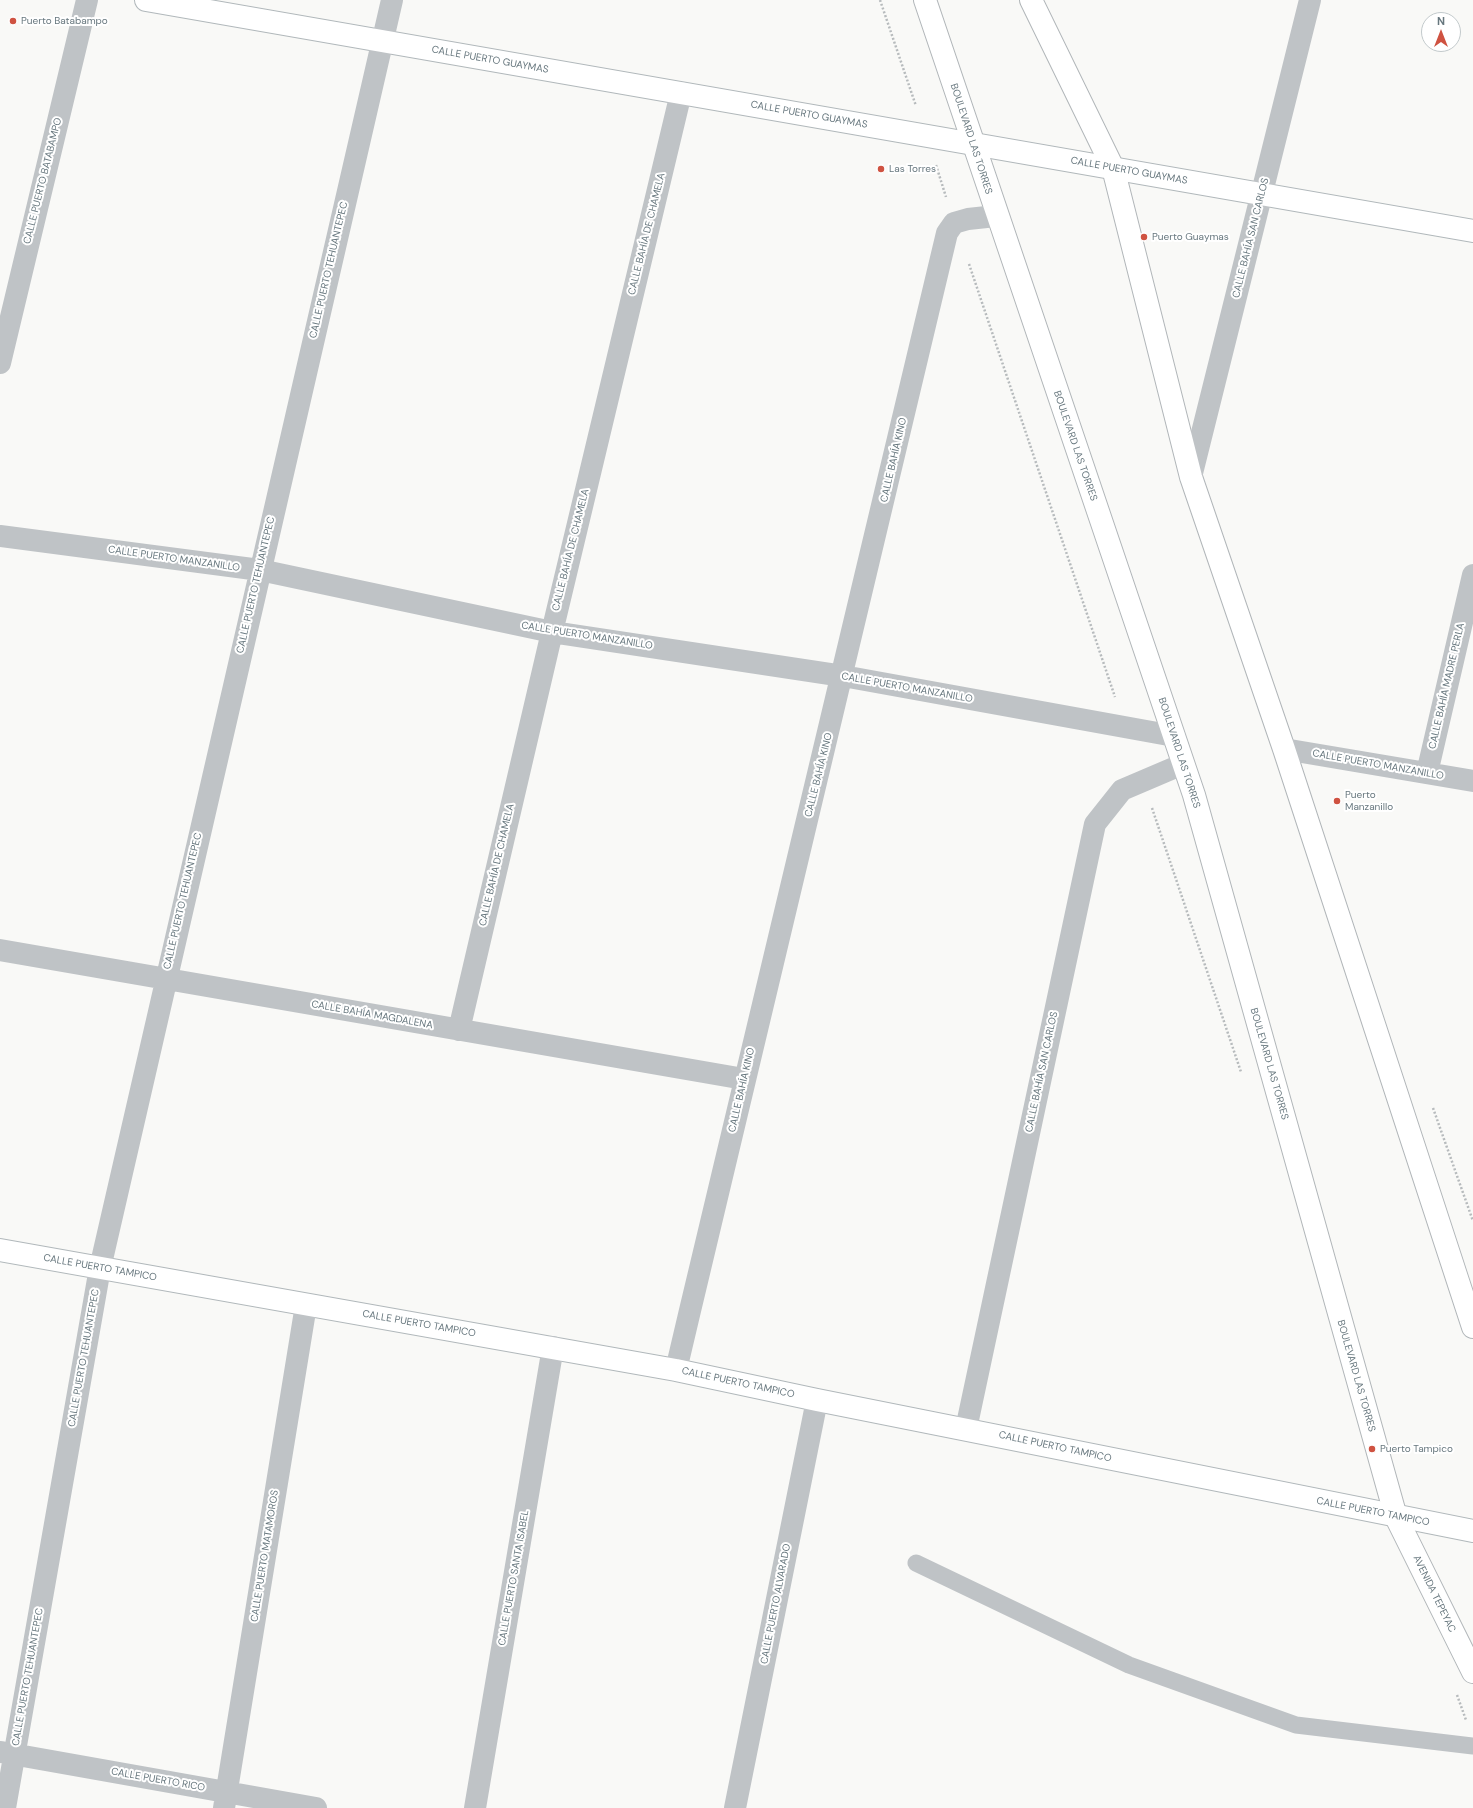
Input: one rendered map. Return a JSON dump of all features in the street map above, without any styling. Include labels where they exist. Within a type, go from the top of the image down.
[{"type":"main road","name":"CALLE PUERTO GUAYMAS","points":[[146,0],[1473,231]]},
{"type":"main road","name":"BOULEVARD LAS TORRES","points":[[925,0],[974,144],[996,216],[1196,803],[1396,1517]]},
{"type":"main road","points":[[1031,0],[1113,168],[1191,477],[1284,749],[1473,1327]]},
{"type":"main road","name":"CALLE PUERTO TAMPICO","points":[[0,1250],[676,1370],[1396,1517],[1473,1531]]},
{"type":"main road","name":"AVENIDA TEPEYAC","points":[[1396,1517],[1473,1672]]},
{"type":"street","name":"CALLE PUERTO BATABAMPO","points":[[0,362],[5,314],[87,0]]},
{"type":"street","name":"CALLE PUERTO TEHUANTEPEC","points":[[6,1808],[7,1753],[100,1268],[165,979],[392,0]]},
{"type":"street","name":"CALLE BAHÍA SAN CARLOS","points":[[1191,477],[1310,0]]},
{"type":"street","name":"CALLE BAHÍA DE CHAMELA","points":[[459,1030],[552,632],[681,93]]},
{"type":"street","name":"CALLE BAHÍA KINO","points":[[676,1370],[744,1080],[843,676],[947,233],[954,223],[968,219],[996,216]]},
{"type":"street","name":"CALLE PUERTO MANZANILLO","points":[[0,536],[260,570],[552,632],[843,676],[1174,736]]},
{"type":"street","name":"CALLE BAHÍA MADRE PERLA","points":[[1427,773],[1473,576]]},
{"type":"street","name":"CALLE PUERTO MANZANILLO","points":[[1284,749],[1473,781]]},
{"type":"street","name":"CALLE BAHÍA SAN CARLOS","points":[[966,1429],[1095,824],[1122,790],[1183,764]]},
{"type":"street","name":"CALLE BAHÍA MAGDALENA","points":[[0,950],[744,1080]]},
{"type":"street","name":"CALLE PUERTO MATAMOROS","points":[[225,1800],[306,1305]]},
{"type":"street","name":"CALLE PUERTO SANTA ISABEL","points":[[475,1808],[553,1347]]},
{"type":"street","name":"CALLE PUERTO ALVARADO","points":[[735,1808],[817,1400]]},
{"type":"street","name":"CALLE PUERTO RICO","points":[[7,1753],[225,1800],[316,1808]]},
{"type":"lane","points":[[916,1563],[1129,1665],[1296,1726],[1473,1746]]},
{"type":"path","points":[[880,0],[918,113]]},
{"type":"path","points":[[933,158],[949,203]]},
{"type":"path","points":[[969,263],[1116,700]]},
{"type":"path","points":[[1151,805],[1242,1076]]},
{"type":"path","points":[[1455,1689],[1468,1727]]},
{"type":"place","name":"Puerto Batabampo","points":[[13,21]]},
{"type":"place","name":"Las Torres","points":[[881,169]]},
{"type":"place","name":"Puerto Guaymas","points":[[1144,237]]},
{"type":"place","name":"Puerto Manzanillo","points":[[1337,801]]},
{"type":"place","name":"Puerto Tampico","points":[[1372,1449]]}]
